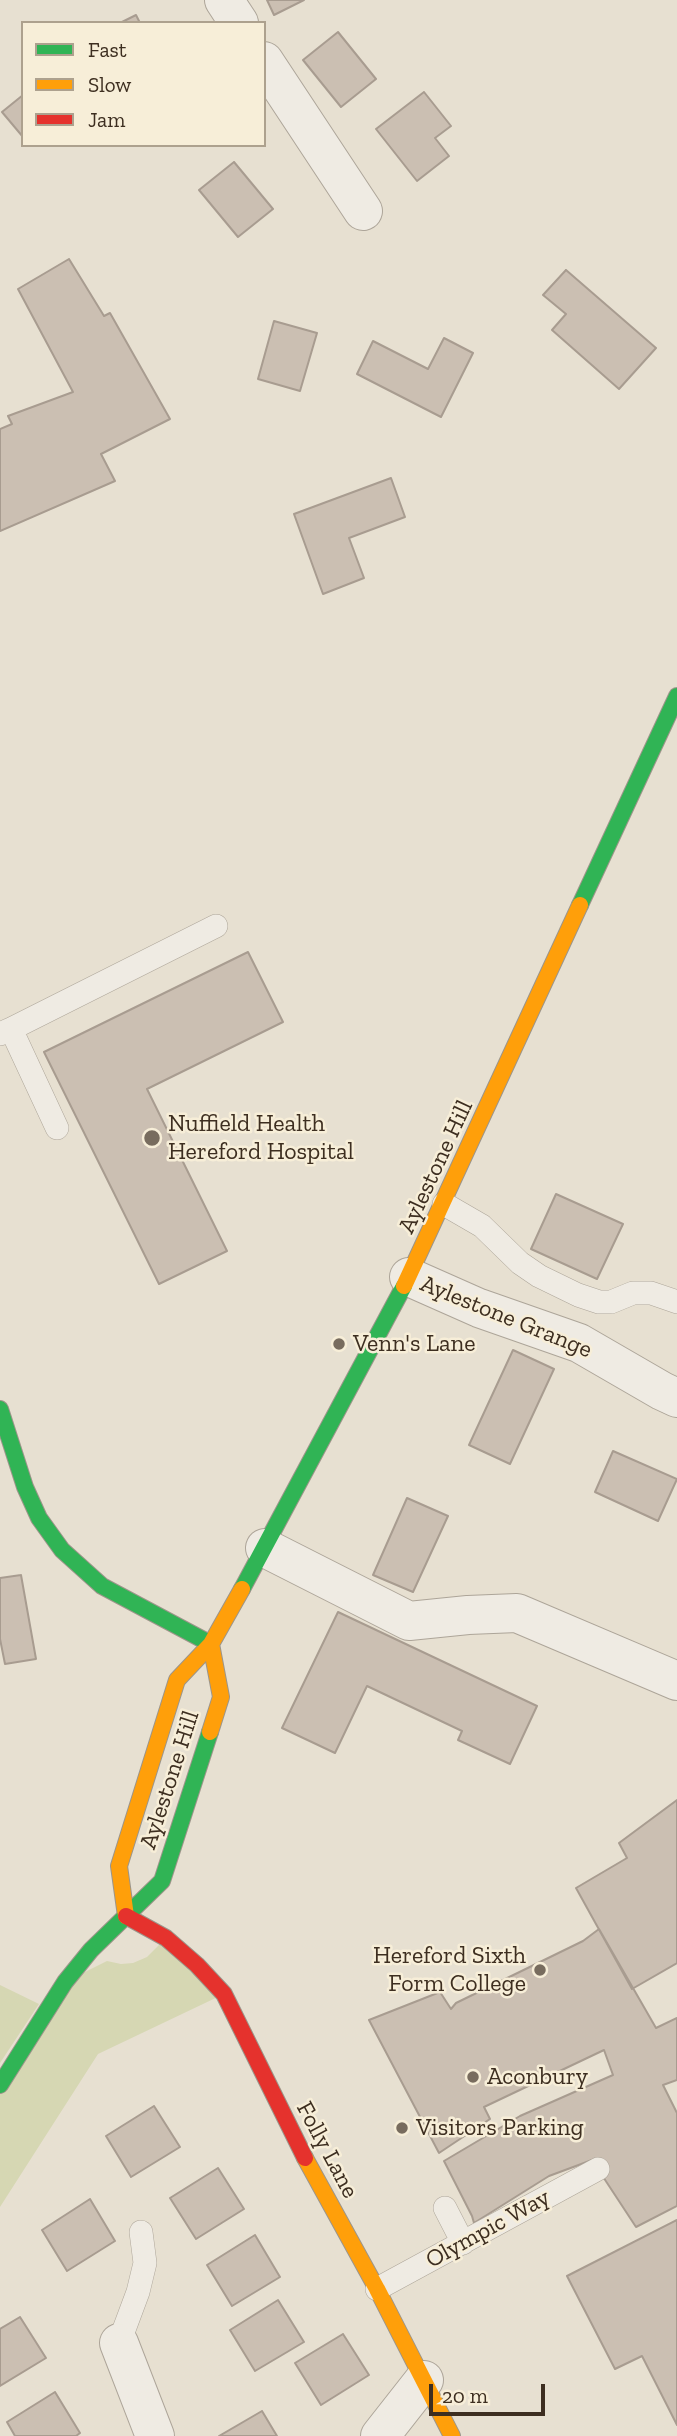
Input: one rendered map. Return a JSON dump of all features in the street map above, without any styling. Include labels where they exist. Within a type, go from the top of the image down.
[{"type":"main road","name":"Aylestone Hill","points":[[127,1916],[119,1866],[177,1680],[211,1644],[409,1278],[677,696]]},
{"type":"main road","points":[[0,1409],[25,1488],[39,1518],[62,1550],[102,1586],[211,1644]]},
{"type":"main road","name":"Aylestone Hill","points":[[0,2085],[65,1982],[91,1950],[162,1881],[221,1697],[211,1644]]},
{"type":"main road","name":"Folly Lane","points":[[127,1916],[166,1938],[197,1965],[224,1994],[285,2121],[377,2289],[452,2436]]},
{"type":"street","points":[[223,0],[238,21]]},
{"type":"street","points":[[266,64],[363,211]]},
{"type":"street","name":"Aylestone Grange","points":[[409,1278],[479,1308],[568,1339],[677,1398]]},
{"type":"street","points":[[265,1548],[409,1621],[517,1613],[677,1681]]},
{"type":"street","points":[[119,2343],[155,2436]]},
{"type":"street","points":[[380,2436],[424,2380]]},
{"type":"lane","points":[[57,1128],[5,1031],[216,926]]},
{"type":"lane","points":[[444,1205],[482,1226],[520,1263],[539,1276],[578,1295],[599,1302],[611,1302],[633,1293],[651,1293],[677,1302]]},
{"type":"lane","name":"Olympic Way","points":[[377,2289],[598,2169]]},
{"type":"lane","points":[[445,2208],[463,2243]]},
{"type":"lane","points":[[119,2343],[138,2292],[145,2263],[141,2231]]},
{"type":"green space","points":[[166,1938],[224,1994],[98,2054],[0,2207],[0,2085],[65,1982],[107,1961],[133,1963],[147,1957]]},
{"type":"green space","points":[[0,1985],[39,2004],[0,2063]]},
{"type":"building","points":[[267,0],[304,0],[274,15]]},
{"type":"building","points":[[136,15],[139,21],[124,21]]},
{"type":"building","points":[[338,32],[376,79],[341,107],[303,60]]},
{"type":"building","points":[[424,92],[451,126],[435,138],[449,156],[417,181],[376,129]]},
{"type":"building","points":[[21,97],[21,135],[2,112]]},
{"type":"building","points":[[234,162],[273,209],[238,237],[199,190]]},
{"type":"building","points":[[69,259],[104,316],[110,313],[170,419],[101,454],[115,481],[0,531],[0,429],[12,424],[8,416],[73,392],[18,289]]},
{"type":"building","points":[[566,270],[656,348],[619,389],[552,330],[566,314],[543,295]]},
{"type":"building","points":[[274,321],[317,333],[300,391],[258,379]]},
{"type":"building","points":[[444,338],[473,353],[441,417],[357,374],[373,341],[428,369]]},
{"type":"building","points":[[391,478],[405,517],[349,538],[364,578],[323,594],[294,514]]},
{"type":"building","points":[[248,952],[283,1022],[147,1089],[227,1251],[159,1284],[44,1052]]},
{"type":"building","points":[[556,1194],[623,1224],[597,1279],[531,1249]]},
{"type":"building","points":[[513,1350],[554,1369],[510,1464],[469,1445]]},
{"type":"building","points":[[613,1451],[677,1479],[658,1521],[595,1492]]},
{"type":"building","points":[[407,1498],[448,1516],[413,1592],[373,1575]]},
{"type":"building","points":[[21,1575],[36,1659],[5,1664],[0,1639],[0,1578]]},
{"type":"building","points":[[338,1612],[537,1706],[510,1764],[458,1740],[462,1731],[367,1686],[335,1753],[282,1728]]},
{"type":"building","points":[[677,1800],[677,1963],[632,1989],[576,1888],[627,1858],[619,1843]]},
{"type":"building","name":"Aconbury","points":[[599,1929],[656,2028],[677,2018],[677,2080],[663,2085],[677,2113],[677,2206],[636,2227],[592,2160],[549,2176],[474,2223],[444,2161],[520,2116],[613,2075],[604,2050],[484,2107],[490,2119],[439,2153],[369,2020],[440,1992],[451,2009],[456,2003],[583,1941]]},
{"type":"building","points":[[154,2106],[180,2147],[131,2177],[106,2136]]},
{"type":"building","points":[[218,2168],[244,2209],[196,2239],[170,2198]]},
{"type":"building","points":[[90,2199],[115,2241],[67,2271],[42,2230]]},
{"type":"building","points":[[677,2220],[677,2425],[642,2356],[615,2369],[567,2276]]},
{"type":"building","points":[[255,2235],[280,2277],[232,2306],[207,2265]]},
{"type":"building","points":[[278,2300],[304,2342],[255,2371],[230,2330]]},
{"type":"building","points":[[20,2317],[46,2358],[0,2386],[0,2329]]},
{"type":"building","points":[[343,2334],[369,2375],[321,2405],[295,2363]]},
{"type":"building","points":[[55,2392],[80,2433],[76,2436],[15,2436],[7,2422]]},
{"type":"building","points":[[262,2411],[277,2436],[219,2436]]},
{"type":"traffic: fast","points":[[580,905],[677,696]]},
{"type":"traffic: fast","points":[[242,1589],[404,1286]]},
{"type":"traffic: fast","points":[[0,1409],[25,1487],[39,1518],[62,1550],[102,1586],[211,1644]]},
{"type":"traffic: fast","points":[[0,2085],[65,1982],[91,1950],[162,1881],[210,1732]]},
{"type":"traffic: slow","points":[[404,1286],[580,905]]},
{"type":"traffic: slow","points":[[126,1916],[119,1866],[177,1680],[211,1644],[242,1589]]},
{"type":"traffic: slow","points":[[210,1732],[221,1697],[211,1644]]},
{"type":"traffic: slow","points":[[305,2158],[377,2289],[452,2436]]},
{"type":"traffic: jam","points":[[126,1916],[166,1938],[197,1965],[224,1994],[305,2158]]},
{"type":"place","name":"Nuffield Health Hereford Hospital","points":[[152,1138]]},
{"type":"place","name":"Venn's Lane","points":[[339,1344]]},
{"type":"place","name":"Hereford Sixth Form College","points":[[540,1970]]},
{"type":"place","name":"Aconbury","points":[[473,2077]]},
{"type":"place","name":"Visitors Parking","points":[[402,2128]]}]
